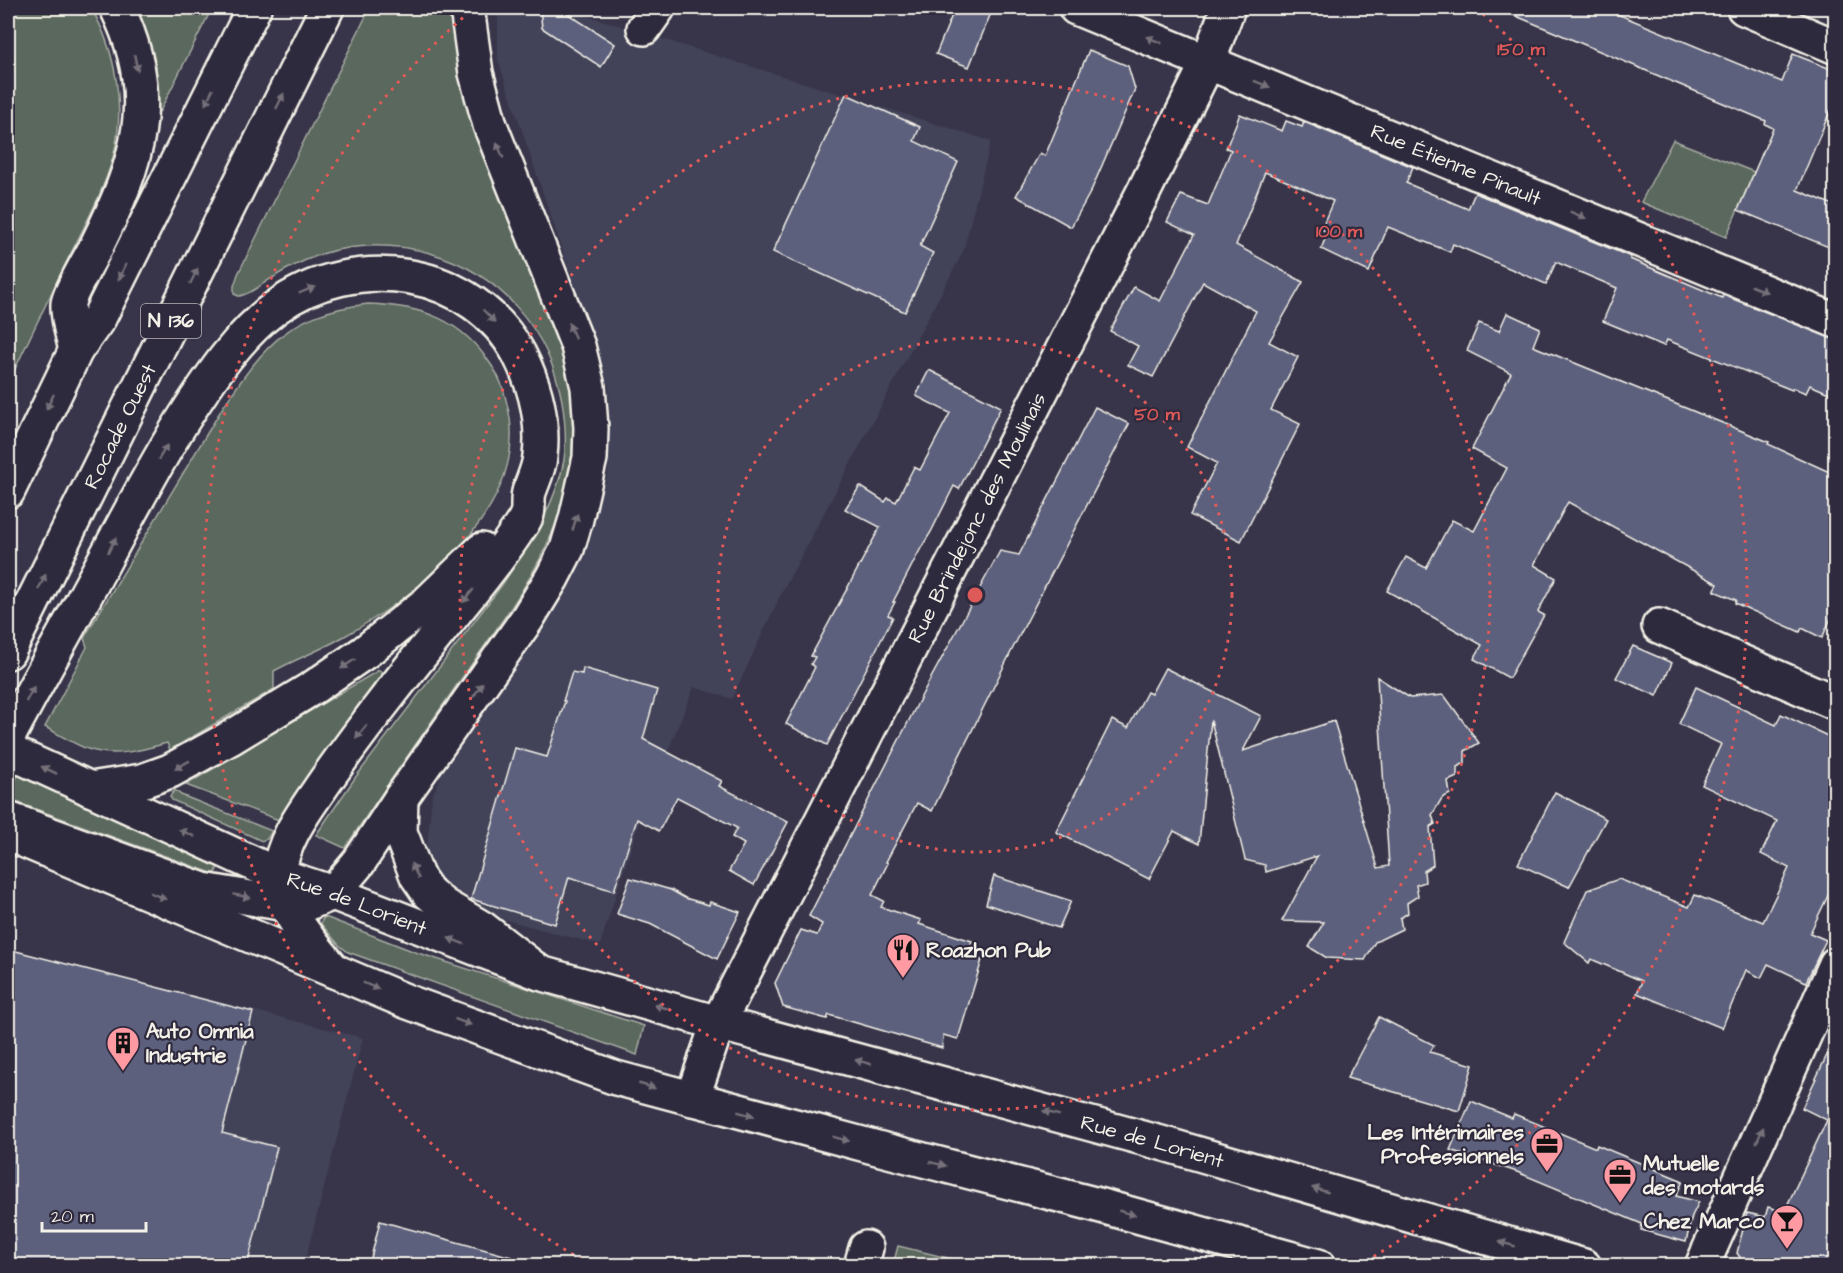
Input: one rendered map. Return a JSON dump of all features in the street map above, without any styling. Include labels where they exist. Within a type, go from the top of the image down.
[{"type":"main road","points":[[76,350],[68,303],[118,200],[135,152],[141,119],[141,93],[137,65],[131,41],[117,8]]},
{"type":"main road","name":"N 136","points":[[8,491],[76,350],[99,318],[254,8]]},
{"type":"main road","name":"Rocade Ouest","points":[[12,643],[327,8]]},
{"type":"main road","points":[[8,819],[203,890],[282,890],[311,902],[333,893],[359,862],[401,798],[527,620],[552,578],[567,549],[590,458],[591,428],[588,387],[578,346],[490,125],[476,73],[467,8]]},
{"type":"main road","name":"Rue Étienne Pinault","points":[[1076,8],[1836,321]]},
{"type":"main road","name":"Rue Brindejonc des Moulinais","points":[[718,1023],[1135,210],[1208,62],[1228,8]]},
{"type":"main road","points":[[1744,8],[1836,47]]},
{"type":"main road","points":[[8,737],[166,447],[220,366],[245,335],[266,315],[286,300],[322,283],[373,274],[417,278],[452,289],[480,307],[515,347],[534,388],[538,404],[540,456],[529,494],[527,515],[498,560],[346,751],[298,820],[284,853],[282,890],[306,936],[334,971]]},
{"type":"main road","points":[[90,789],[142,781],[170,771],[263,718],[365,652],[452,581],[484,548],[511,506],[529,494]]},
{"type":"main road","points":[[1659,626],[1836,703]]},
{"type":"main road","name":"Rue de Lorient","points":[[8,751],[90,789],[282,890]]},
{"type":"main road","points":[[401,798],[400,832],[412,865],[428,892],[443,905],[482,928],[540,973]]},
{"type":"main road","points":[[8,832],[408,1002],[605,1074],[1318,1266]]},
{"type":"main road","name":"Rue de Lorient","points":[[333,893],[540,973],[1152,1140],[1584,1266]]},
{"type":"main road","points":[[1702,1266],[1836,964]]},
{"type":"main road","points":[[692,1099],[718,1023]]},
{"type":"shaded area","points":[[498,8],[563,8],[991,141],[963,252],[780,596],[732,699],[694,687],[641,817],[600,945],[487,915],[446,887],[426,857],[432,796],[446,765],[575,566],[608,474],[609,388],[498,60]]},
{"type":"shaded area","name":"Auto Omnia Industrie","points":[[8,949],[363,1038],[304,1265],[8,1266]]},
{"type":"green space","points":[[8,8],[91,8],[100,24],[112,61],[119,119],[113,157],[99,197],[8,384]]},
{"type":"green space","points":[[133,8],[212,8],[160,111],[152,100]]},
{"type":"green space","points":[[370,8],[454,8],[565,361],[572,411],[572,455],[565,496],[552,534],[534,570],[512,606],[345,848],[316,835],[355,778],[502,585],[521,556],[554,494],[564,460],[565,445],[562,401],[555,375],[546,351],[533,328],[499,290],[455,262],[415,249],[383,246],[351,247],[306,260],[247,294],[239,296],[234,294],[238,274]]},
{"type":"green space","points":[[1673,140],[1754,172],[1726,237],[1641,202]]},
{"type":"green space","points":[[368,304],[388,305],[423,312],[454,326],[480,350],[499,379],[507,404],[511,441],[504,477],[488,510],[464,542],[436,571],[374,619],[326,646],[274,671],[274,689],[170,750],[167,743],[128,752],[98,752],[45,727],[87,647],[84,638],[223,407],[252,366],[282,336],[298,324],[341,308]]},
{"type":"green space","points":[[379,670],[382,674],[334,738],[279,820],[186,785]]},
{"type":"green space","points":[[19,774],[215,862],[218,866],[216,873],[8,799],[8,794]]},
{"type":"green space","points":[[175,790],[181,795],[272,831],[267,839],[262,841],[172,800],[170,796]]},
{"type":"green space","points":[[325,917],[415,952],[644,1026],[637,1055],[348,952],[321,924]]},
{"type":"green space","points":[[898,1246],[977,1265],[893,1265]]},
{"type":"building","points":[[540,8],[559,8],[615,44],[601,67],[542,28]]},
{"type":"building","points":[[955,8],[993,8],[969,67],[936,54]]},
{"type":"building","points":[[1497,8],[1603,8],[1782,82],[1793,54],[1836,71],[1836,97],[1797,190],[1836,206],[1836,250],[1738,210],[1773,128],[1765,124],[1766,121]]},
{"type":"building","points":[[1089,50],[1128,66],[1135,89],[1091,191],[1071,227],[1016,196],[1040,153],[1045,156]]},
{"type":"building","points":[[846,94],[920,127],[914,141],[958,162],[920,246],[933,253],[905,312],[773,252]]},
{"type":"building","points":[[1240,114],[1282,131],[1286,121],[1302,127],[1304,122],[1413,167],[1406,183],[1468,209],[1475,193],[1631,257],[1630,259],[1722,298],[1723,295],[1836,340],[1836,396],[1810,385],[1806,393],[1793,388],[1792,390],[1667,340],[1664,346],[1603,321],[1617,288],[1556,262],[1546,284],[1453,244],[1450,252],[1388,227],[1369,272],[1321,249],[1328,232],[1321,229],[1333,201],[1265,172],[1236,245],[1303,282],[1269,342],[1298,357],[1271,410],[1300,424],[1241,541],[1190,515],[1217,463],[1187,447],[1256,311],[1203,282],[1153,377],[1128,365],[1138,346],[1110,331],[1134,287],[1160,301],[1194,235],[1167,222],[1181,195],[1208,205],[1231,150],[1226,148]]},
{"type":"building","points":[[1507,313],[1540,328],[1533,346],[1769,442],[1768,444],[1836,475],[1836,607],[1822,638],[1802,628],[1800,632],[1735,603],[1736,600],[1714,591],[1718,584],[1568,502],[1534,565],[1556,578],[1538,612],[1544,615],[1509,678],[1474,659],[1482,645],[1387,591],[1406,557],[1426,568],[1452,520],[1474,531],[1507,468],[1472,449],[1511,373],[1467,351],[1479,323],[1499,331]]},
{"type":"building","points":[[929,370],[1001,407],[959,489],[954,486],[893,602],[895,602],[888,615],[893,617],[827,745],[786,724],[815,667],[811,664],[815,657],[811,656],[880,527],[845,509],[860,486],[885,502],[888,498],[896,502],[914,467],[920,470],[950,413],[916,396]]},
{"type":"building","points":[[1095,407],[1129,424],[932,811],[917,803],[886,862],[888,863],[872,895],[884,901],[881,907],[921,920],[919,924],[972,941],[967,956],[982,960],[958,1039],[943,1035],[942,1048],[829,1015],[827,1019],[783,1007],[775,983],[801,930],[817,935],[822,924],[809,916],[925,689],[1000,551],[1019,555]]},
{"type":"building","points":[[1633,646],[1672,663],[1657,696],[1616,678]]},
{"type":"building","points":[[583,668],[657,690],[643,739],[722,781],[719,786],[788,822],[754,885],[729,871],[744,844],[732,837],[737,828],[677,797],[659,831],[637,819],[614,891],[569,877],[555,924],[471,899],[515,748],[547,757],[572,672],[582,674]]},
{"type":"building","points":[[1165,668],[1261,716],[1243,751],[1334,721],[1378,868],[1389,866],[1377,677],[1410,698],[1444,695],[1479,743],[1465,751],[1465,763],[1457,767],[1457,777],[1448,781],[1450,794],[1442,798],[1432,815],[1435,824],[1430,827],[1433,865],[1424,871],[1425,882],[1416,885],[1418,896],[1407,903],[1408,913],[1400,918],[1402,929],[1375,942],[1365,960],[1327,958],[1309,947],[1324,922],[1282,921],[1317,856],[1266,872],[1265,865],[1245,860],[1211,720],[1199,844],[1174,831],[1149,879],[1056,832],[1112,720],[1128,728],[1147,692],[1151,694]]},
{"type":"building","points":[[1696,687],[1776,725],[1781,714],[1836,740],[1836,879],[1810,933],[1826,940],[1806,982],[1768,964],[1761,978],[1746,970],[1722,1028],[1637,993],[1642,981],[1591,959],[1589,963],[1564,942],[1587,890],[1619,879],[1689,907],[1695,895],[1763,922],[1789,868],[1761,854],[1777,821],[1702,785],[1721,744],[1679,724]]},
{"type":"building","points":[[1555,792],[1606,819],[1569,887],[1518,864]]},
{"type":"building","points":[[994,876],[1071,901],[1059,928],[986,904]]},
{"type":"building","points":[[630,878],[671,890],[685,898],[709,905],[710,902],[740,912],[717,959],[650,924],[617,914]]},
{"type":"building","name":"Auto Omnia Industrie","points":[[8,949],[253,1012],[222,1133],[277,1147],[247,1266],[8,1266]]},
{"type":"building","points":[[1379,1017],[1434,1045],[1430,1052],[1473,1065],[1459,1111],[1347,1078]]},
{"type":"building","points":[[1836,1036],[1836,1244],[1826,1266],[1746,1266],[1737,1253],[1747,1213],[1765,1217],[1768,1207],[1784,1212],[1827,1120],[1802,1108]]},
{"type":"building","points":[[1471,1101],[1512,1118],[1514,1114],[1596,1148],[1597,1145],[1683,1181],[1676,1196],[1699,1202],[1692,1216],[1686,1242],[1641,1230],[1642,1224],[1517,1172],[1450,1150]]},
{"type":"building","points":[[380,1221],[512,1257],[511,1266],[369,1266]]},
{"type":"place","name":"Roazhon Pub","points":[[903,979]]},
{"type":"place","name":"Auto Omnia Industrie","points":[[123,1072]]},
{"type":"place","name":"Les Intérimaires Professionnels","points":[[1547,1173]]},
{"type":"place","name":"Mutuelle des motards","points":[[1620,1204]]},
{"type":"place","name":"Chez Marco","points":[[1787,1250]]}]
